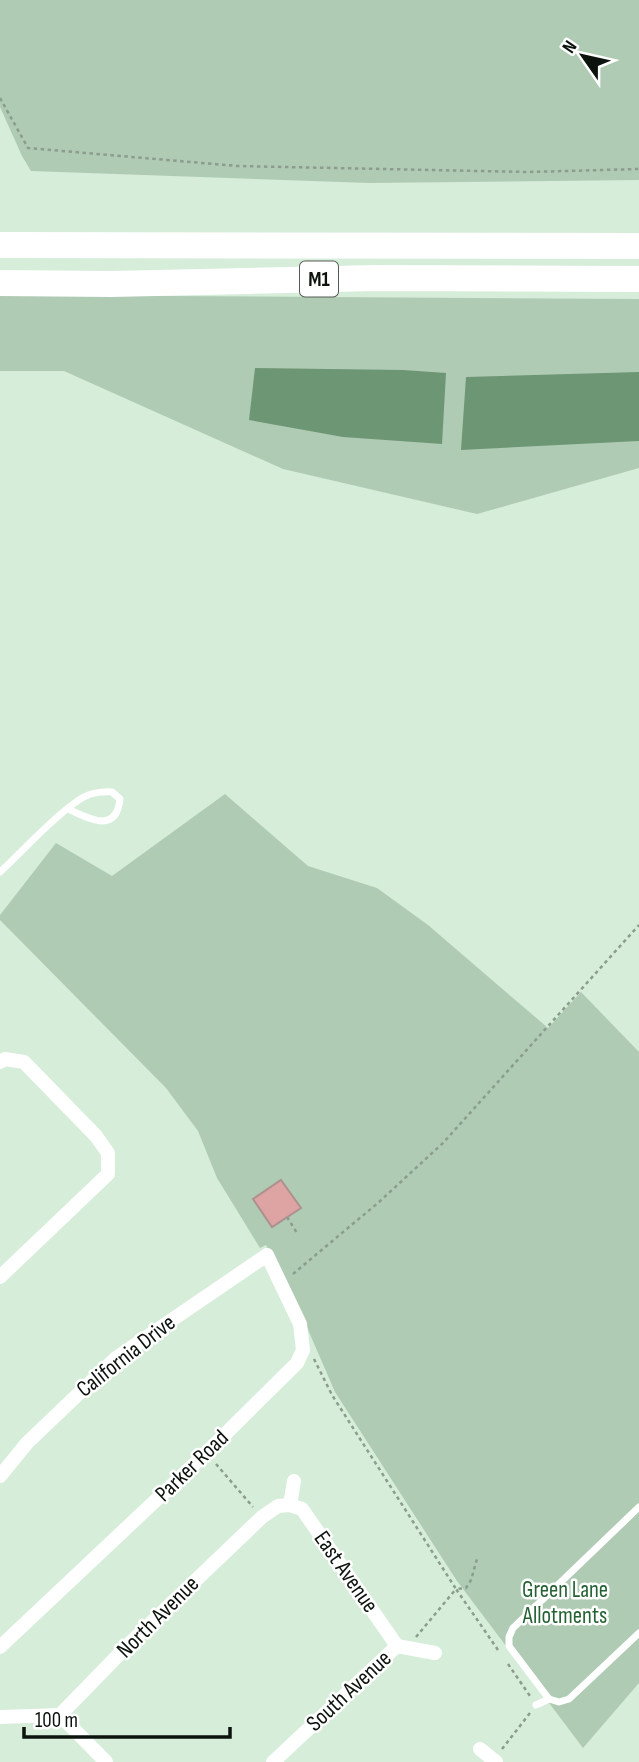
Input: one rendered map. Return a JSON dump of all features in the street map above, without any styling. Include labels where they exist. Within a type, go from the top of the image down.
[{"type":"highway","name":"M1","points":[[0,246],[639,246]]},
{"type":"highway","name":"M1","points":[[0,283],[111,284],[377,278],[639,279]]},
{"type":"street","points":[[0,1062],[5,1059],[24,1062],[96,1136],[108,1153],[108,1174],[0,1277]]},
{"type":"street","name":"California Drive","points":[[0,1476],[37,1433],[116,1359],[268,1255],[282,1283]]},
{"type":"street","points":[[282,1283],[300,1324],[303,1350]]},
{"type":"street","name":"Parker Road","points":[[0,1647],[206,1453],[297,1363],[303,1350]]},
{"type":"street","points":[[290,1505],[294,1481]]},
{"type":"street","name":"North Avenue","points":[[60,1715],[262,1517],[278,1506],[290,1505]]},
{"type":"street","name":"East Avenue","points":[[290,1505],[302,1509],[402,1646]]},
{"type":"street","name":"South Avenue","points":[[273,1762],[402,1646],[435,1653]]},
{"type":"street","points":[[0,1717],[60,1715],[106,1762]]},
{"type":"street","points":[[480,1749],[495,1761]]},
{"type":"lane","points":[[0,872],[68,809],[78,800],[100,791],[112,792],[120,799],[112,817],[100,822],[68,809]]},
{"type":"lane","points":[[639,1507],[513,1628],[509,1646],[549,1699],[559,1702],[569,1699],[639,1633]]},
{"type":"lane","points":[[536,1705],[549,1699]]},
{"type":"path","points":[[0,98],[28,148],[237,166],[528,172],[639,169]]},
{"type":"path","points":[[282,1283],[379,1202],[443,1143],[639,925]]},
{"type":"path","points":[[287,1217],[296,1233]]},
{"type":"path","points":[[303,1350],[314,1359],[332,1395],[456,1589],[500,1652]]},
{"type":"path","points":[[206,1453],[262,1517]]},
{"type":"path","points":[[402,1646],[456,1589],[466,1588],[477,1559]]},
{"type":"path","points":[[495,1761],[536,1705],[507,1663]]},
{"type":"green space","points":[[0,0],[639,0],[639,180],[370,183],[31,171],[0,107]]},
{"type":"green space","points":[[0,295],[639,299],[639,468],[477,514],[283,469],[64,371],[0,371]]},
{"type":"green space","name":"Green Lane Allotments","points":[[225,794],[308,866],[377,888],[428,925],[548,1028],[581,992],[639,1052],[639,1683],[583,1748],[457,1581],[335,1392],[293,1295],[266,1245],[260,1248],[217,1178],[198,1131],[166,1088],[0,920],[0,915],[56,843],[112,876]]},
{"type":"shaded area","points":[[255,368],[446,373],[442,444],[343,437],[249,420]]},
{"type":"shaded area","points":[[639,372],[639,441],[461,450],[466,377]]},
{"type":"building","points":[[281,1180],[301,1208],[272,1227],[253,1199]]}]
